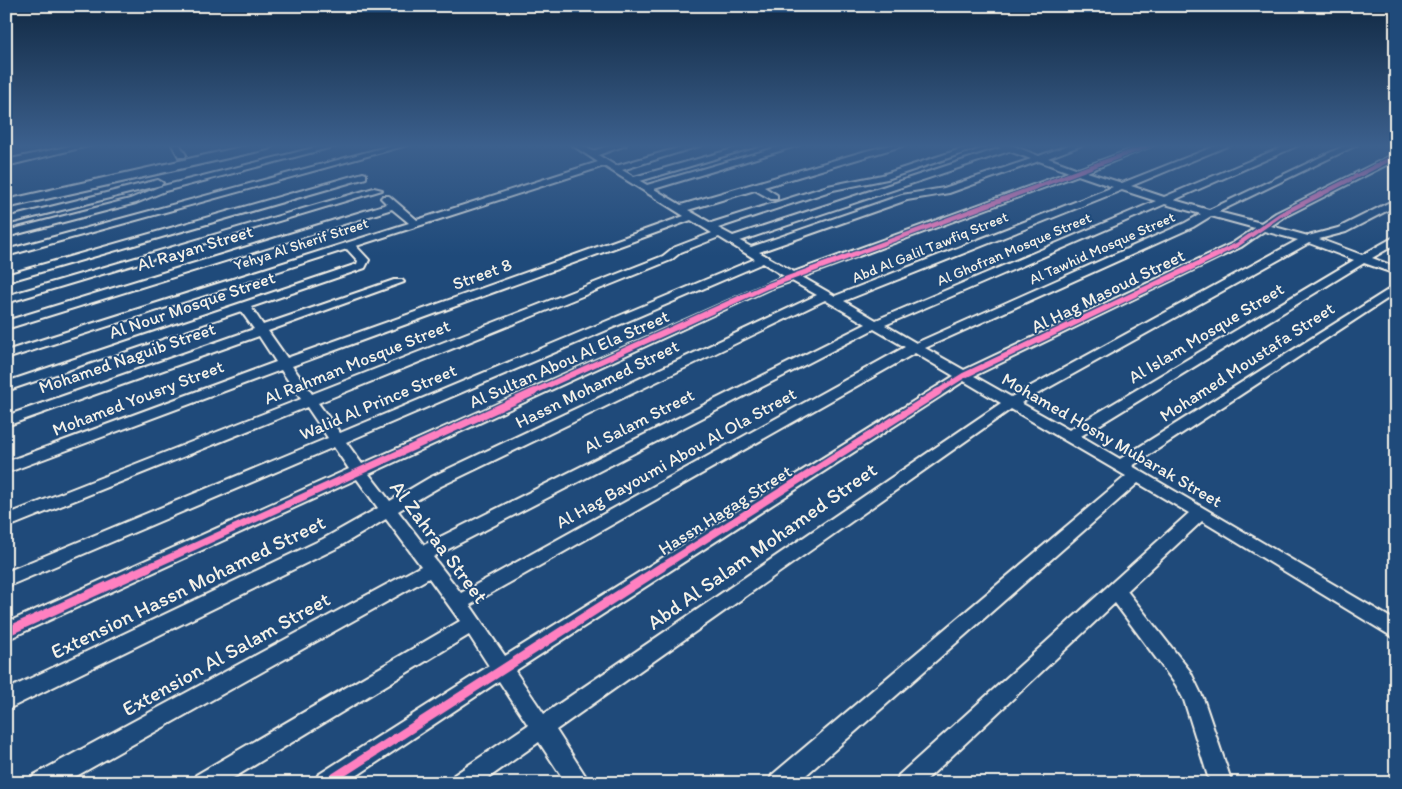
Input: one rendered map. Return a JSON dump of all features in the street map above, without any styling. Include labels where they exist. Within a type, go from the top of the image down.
[{"type":"main road","points":[[6,194],[54,182]]},
{"type":"main road","points":[[6,204],[104,182]]},
{"type":"street","points":[[6,221],[163,182]]},
{"type":"street","points":[[6,234],[144,197],[162,188],[184,182]]},
{"type":"street","points":[[6,253],[266,182]]},
{"type":"street","points":[[6,279],[343,182]]},
{"type":"street","points":[[369,182],[415,223]]},
{"type":"street","name":"Yehya Al Sherif Street","points":[[6,355],[347,244],[555,182]]},
{"type":"street","name":"Mohamed Hosny Mubarak Street","points":[[636,182],[794,278],[1201,512],[1396,631]]},
{"type":"street","points":[[647,188],[668,182]]},
{"type":"street","points":[[679,209],[770,182]]},
{"type":"street","name":"Al Rahman Mosque Street","points":[[6,522],[667,258],[676,250],[714,230],[839,186],[867,182]]},
{"type":"street","points":[[732,240],[902,182]]},
{"type":"street","points":[[750,250],[905,197],[946,191],[973,182]]},
{"type":"street","name":"Al Sultan Abou Al Ela Street","points":[[6,632],[358,470],[765,287],[794,278],[1052,182]]},
{"type":"street","points":[[1102,182],[1208,214],[1308,239],[1396,271]]},
{"type":"street","name":"Abd Al Galil Tawfiq Street","points":[[830,298],[1135,182]]},
{"type":"street","name":"Al Ghofran Mosque Street","points":[[874,324],[1210,182]]},
{"type":"street","name":"Al Tawhid Mosque Street","points":[[914,348],[1189,225],[1276,182]]},
{"type":"street","name":"Al Hag Masoud Street","points":[[963,376],[1139,294],[1237,245],[1280,215],[1345,182]]},
{"type":"street","points":[[756,186],[774,197]]},
{"type":"street","points":[[6,300],[377,190]]},
{"type":"street","points":[[1308,239],[1342,230],[1396,202]]},
{"type":"street","name":"Al Rayan Street","points":[[6,325],[394,205]]},
{"type":"street","name":"Street 8","points":[[284,364],[692,217]]},
{"type":"street","name":"Abd Al Salam Mohamed Street","points":[[462,783],[541,726],[1010,403],[1308,239]]},
{"type":"street","name":"Al Islam Mosque Street","points":[[1068,437],[1396,239]]},
{"type":"street","name":"Al Nour Mosque Street","points":[[6,386],[361,266],[364,260],[347,244]]},
{"type":"street","name":"Walid Al Prince Street","points":[[6,580],[764,259]]},
{"type":"street","name":"Mohamed Naguib Street","points":[[6,421],[398,282]]},
{"type":"street","name":"Mohamed Moustafa Street","points":[[1120,467],[1396,288]]},
{"type":"street","name":"Hassn Mohamed Street","points":[[387,510],[448,476],[830,298]]},
{"type":"street","name":"Al Zahraa Street","points":[[244,306],[336,440],[458,603],[579,783]]},
{"type":"street","name":"Al Salam Street","points":[[428,561],[874,324]]},
{"type":"street","name":"Al Hag Bayoumi Abou Al Ola Street","points":[[458,603],[914,348]]},
{"type":"street","name":"Mohamed Yousry Street","points":[[6,468],[284,364]]},
{"type":"street","name":"Hassn Hagag Street","points":[[326,783],[502,668],[963,376]]},
{"type":"street","points":[[780,783],[1136,476]]},
{"type":"street","name":"Extension Hassn Mohamed Street","points":[[6,700],[329,544],[387,510]]},
{"type":"street","points":[[907,783],[1201,512]]},
{"type":"street","name":"Extension Al Salam Street","points":[[42,783],[428,561]]},
{"type":"street","points":[[1116,591],[1183,678],[1193,698],[1221,783]]},
{"type":"street","points":[[204,783],[472,624]]},
{"type":"cycle path","points":[[6,632],[765,287],[1050,182]]},
{"type":"cycle path","points":[[326,783],[502,668],[963,376],[1237,245],[1280,215],[1345,182]]}]
